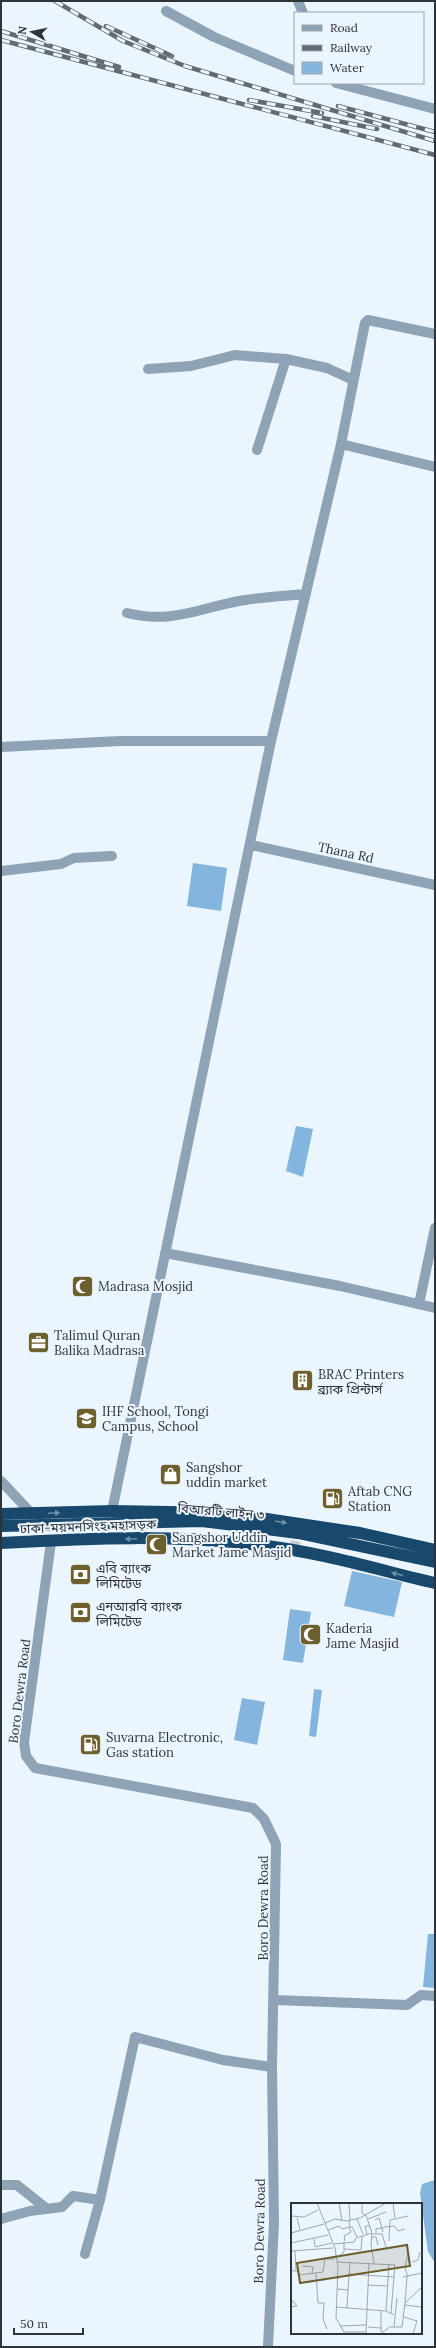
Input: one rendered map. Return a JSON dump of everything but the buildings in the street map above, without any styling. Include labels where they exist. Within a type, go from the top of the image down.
[{"type":"highway","name":"ঢাকা-ময়মনসিংহ মহাসড়ক","points":[[1,1514],[112,1511],[226,1513],[360,1533],[435,1550]]},
{"type":"highway","name":"বিআরটি লাইন ৩","points":[[1,1526],[202,1521],[298,1533],[435,1562]]},
{"type":"highway","name":"ঢাকা-ময়মনসিংহ মহাসড়ক","points":[[1,1543],[166,1537],[268,1546],[435,1583]]},
{"type":"street","points":[[298,1],[303,12]]},
{"type":"street","points":[[166,11],[214,37],[294,71]]},
{"type":"street","points":[[341,84],[435,109]]},
{"type":"street","points":[[112,1511],[251,845],[271,741],[341,444],[365,323],[368,320],[435,334]]},
{"type":"street","points":[[148,369],[191,366],[235,355],[286,359],[327,368],[353,380]]},
{"type":"street","points":[[257,450],[286,359]]},
{"type":"street","points":[[341,444],[435,467]]},
{"type":"street","points":[[127,613],[145,617],[160,618],[198,612],[238,601],[306,594]]},
{"type":"street","points":[[1,747],[120,741],[271,741]]},
{"type":"street","name":"Thana Rd","points":[[251,845],[435,885]]},
{"type":"street","points":[[1,871],[61,864],[74,858],[112,856]]},
{"type":"street","points":[[418,1304],[435,1228]]},
{"type":"street","points":[[165,1253],[340,1286],[435,1308]]},
{"type":"street","points":[[1,1481],[32,1514]]},
{"type":"street","name":"Boro Dewra Road","points":[[51,1542],[24,1742],[26,1756],[35,1768],[253,1808],[264,1819],[276,1844],[275,2000],[272,2067],[274,2223],[268,2347]]},
{"type":"street","points":[[275,2000],[407,2006],[421,1995],[435,1996]]},
{"type":"street","points":[[85,2254],[100,2200],[134,2037],[223,2060],[272,2067]]},
{"type":"street","points":[[1,2185],[17,2185],[47,2209]]},
{"type":"street","points":[[1,2219],[62,2207],[73,2196],[100,2200]]},
{"type":"water","points":[[193,863],[227,868],[221,911],[187,906]]},
{"type":"water","points":[[296,1126],[313,1129],[303,1177],[286,1171]]},
{"type":"water","points":[[352,1571],[402,1582],[394,1617],[344,1606]]},
{"type":"water","points":[[290,1609],[311,1612],[303,1663],[283,1660]]},
{"type":"water","points":[[314,1689],[322,1690],[316,1737],[309,1736]]},
{"type":"water","points":[[242,1698],[265,1702],[257,1745],[234,1740]]},
{"type":"water","points":[[428,1934],[435,1934],[435,1988],[423,1987]]},
{"type":"water","points":[[435,2180],[435,2263],[428,2252],[420,2193],[422,2184]]},
{"type":"tunnel","points":[[294,1551],[299,1525]]},
{"type":"railway","points":[[55,1],[123,41],[185,66],[435,141]]},
{"type":"railway","points":[[106,26],[172,56]]},
{"type":"railway","points":[[1,31],[119,67]]},
{"type":"railway","points":[[1,40],[435,155]]},
{"type":"railway","points":[[249,100],[322,113]]},
{"type":"railway","points":[[338,106],[435,132]]},
{"type":"railway","points":[[313,116],[377,129]]},
{"type":"place","name":"Madrasa Mosjid","points":[[83,1286]]},
{"type":"place","name":"Talimul Quran Balika Madrasa","points":[[38,1342]]},
{"type":"place","name":"BRAC Printers ব্র্যাক প্রিন্টার্স","points":[[302,1381]]},
{"type":"place","name":"IHF School, Tongi Campus, School","points":[[87,1418]]},
{"type":"place","name":"Sangshor uddin market","points":[[171,1474]]},
{"type":"place","name":"Aftab CNG Station","points":[[333,1498]]},
{"type":"place","name":"Sangshor Uddin Market Jame Masjid","points":[[157,1544]]},
{"type":"place","name":"এবি ব্যাংক লিমিটেড","points":[[81,1575]]},
{"type":"place","name":"এনআরবি ব্যাংক লিমিটেড","points":[[81,1613]]},
{"type":"place","name":"Kaderia Jame Masjid","points":[[311,1635]]},
{"type":"place","name":"Suvarna Electronic, Gas station","points":[[90,1744]]}]
